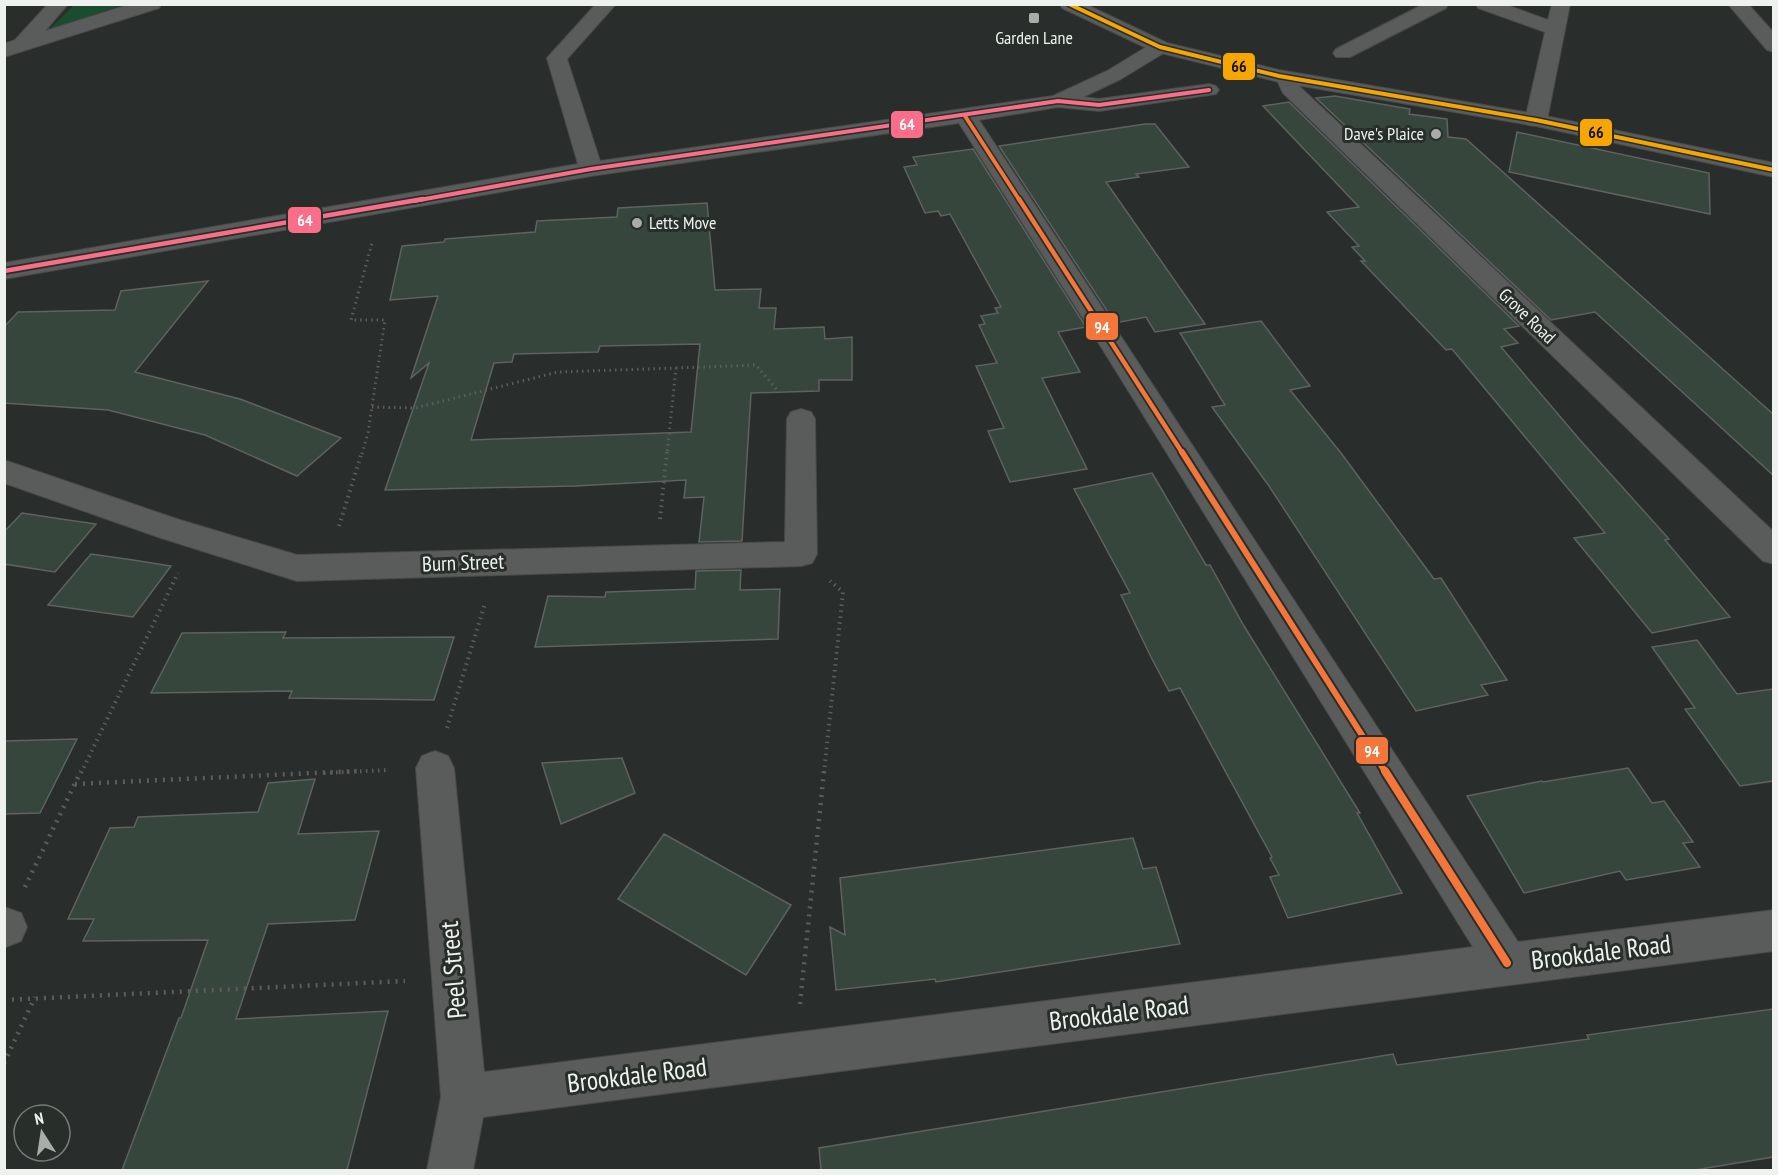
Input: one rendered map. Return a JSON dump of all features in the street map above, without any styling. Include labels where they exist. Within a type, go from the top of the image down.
[{"type":"street","points":[[13,47],[59,4]]},
{"type":"street","points":[[13,47],[152,4]]},
{"type":"street","points":[[591,169],[557,58],[607,4]]},
{"type":"street","points":[[1069,4],[1160,47],[1286,78],[1536,120],[1773,170]]},
{"type":"street","points":[[1343,53],[1439,4]]},
{"type":"street","points":[[1485,4],[1556,29]]},
{"type":"street","points":[[1536,120],[1560,4]]},
{"type":"street","points":[[1737,4],[1773,46]]},
{"type":"street","points":[[1058,101],[1114,75],[1160,47]]},
{"type":"street","name":"Grove Road","points":[[1286,78],[1290,89],[1773,552]]},
{"type":"street","points":[[4,271],[591,169],[1058,101],[1099,105],[1209,90]]},
{"type":"street","points":[[965,116],[1130,370],[1507,963]]},
{"type":"street","points":[[801,418],[801,554]]},
{"type":"street","name":"Burn Street","points":[[4,471],[196,537],[297,568],[801,554]]},
{"type":"street","name":"Peel Street","points":[[435,768],[465,1097],[450,1170]]},
{"type":"street","name":"Brookdale Road","points":[[465,1097],[1773,930]]},
{"type":"path","points":[[327,567],[368,433],[372,407],[385,320],[351,320],[381,207]]},
{"type":"path","points":[[372,407],[415,408],[558,372],[756,365],[801,418]]},
{"type":"path","points":[[656,558],[676,368]]},
{"type":"path","points":[[5,927],[196,537]]},
{"type":"path","points":[[794,1055],[843,592],[801,554]]},
{"type":"path","points":[[75,784],[435,768],[498,562]]},
{"type":"path","points":[[4,1000],[454,978]]},
{"type":"path","points":[[4,1064],[35,997]]},
{"type":"green space","points":[[74,5],[123,5],[49,30]]},
{"type":"building","points":[[1335,96],[1410,109],[1409,114],[1447,119],[1448,137],[1466,139],[1773,414],[1773,475],[1595,312],[1551,320],[1316,98]]},
{"type":"building","points":[[1289,102],[1519,326],[1504,329],[1518,343],[1501,347],[1669,539],[1665,540],[1730,617],[1652,633],[1574,538],[1605,533],[1452,349],[1446,350],[1361,261],[1365,261],[1352,247],[1359,246],[1327,212],[1359,207],[1263,106]]},
{"type":"building","points":[[1155,124],[1189,167],[1136,174],[1139,177],[1106,182],[1205,324],[1155,332],[1146,317],[1115,323],[999,146]]},
{"type":"building","points":[[1517,132],[1709,173],[1710,214],[1509,172]]},
{"type":"building","points":[[973,149],[1086,327],[1058,332],[1080,372],[1042,378],[1087,469],[1010,482],[988,431],[1004,428],[976,366],[997,363],[979,325],[985,324],[981,316],[998,313],[995,308],[1001,307],[950,214],[941,216],[938,211],[925,213],[904,167],[917,165],[913,157]]},
{"type":"building","points":[[707,203],[715,290],[761,289],[759,308],[776,308],[774,329],[824,327],[825,339],[852,337],[852,380],[819,380],[819,391],[751,393],[742,541],[699,542],[704,497],[684,498],[686,480],[575,486],[385,490],[429,363],[411,378],[438,296],[390,300],[402,246],[444,242],[445,239],[535,232],[537,221],[617,217],[618,208]],"holes":[[[700,344],[691,432],[471,440],[494,363],[512,362],[514,354],[598,352],[600,346]]]},
{"type":"building","points":[[208,281],[135,372],[240,399],[341,438],[297,476],[205,435],[108,410],[4,403],[4,327],[18,312],[115,310],[121,291]]},
{"type":"building","points":[[1261,321],[1310,386],[1290,390],[1341,453],[1434,579],[1441,578],[1507,680],[1481,685],[1488,695],[1416,711],[1269,486],[1212,407],[1225,405],[1180,333]]},
{"type":"building","points":[[1152,473],[1206,565],[1210,565],[1244,626],[1360,813],[1357,813],[1402,893],[1288,918],[1270,877],[1279,875],[1270,858],[1272,857],[1180,688],[1169,691],[1121,595],[1130,593],[1074,489]]},
{"type":"building","points":[[22,513],[96,524],[55,572],[4,564],[4,532]]},
{"type":"building","points":[[91,554],[171,566],[133,617],[48,605]]},
{"type":"building","points":[[741,570],[740,590],[780,589],[778,639],[535,647],[548,596],[605,597],[606,592],[695,589],[696,571]]},
{"type":"building","points":[[286,632],[283,638],[454,637],[434,700],[289,698],[292,691],[151,693],[182,633]]},
{"type":"building","points":[[1697,640],[1737,694],[1773,689],[1773,781],[1740,786],[1685,709],[1695,708],[1652,647]]},
{"type":"building","points":[[77,739],[40,813],[4,814],[4,741]]},
{"type":"building","points":[[622,758],[635,793],[561,824],[542,763]]},
{"type":"building","points":[[1628,768],[1652,803],[1664,801],[1693,842],[1683,843],[1700,867],[1626,880],[1620,871],[1524,893],[1467,796],[1542,781]]},
{"type":"building","points":[[315,779],[298,834],[379,831],[355,920],[268,924],[236,1019],[388,1011],[347,1170],[122,1170],[179,1018],[181,1018],[208,940],[83,941],[94,919],[68,919],[110,828],[134,827],[138,817],[258,812],[268,783]]},
{"type":"building","points":[[664,834],[791,905],[746,975],[618,899]]},
{"type":"building","points":[[1133,838],[1143,869],[1156,867],[1180,944],[936,982],[935,979],[836,990],[830,927],[845,935],[840,878]]},
{"type":"building","points":[[1773,1009],[1773,1157],[1695,1170],[821,1170],[819,1148],[1393,1054],[1397,1065],[1589,1039],[1587,1035]]},
{"type":"transit line","name":"66","points":[[1069,4],[1160,47],[1279,76],[1536,120],[1774,170]]},
{"type":"transit line","name":"64","points":[[4,271],[591,169],[1058,101],[1099,105],[1209,90]]},
{"type":"transit line","name":"94","points":[[965,116],[1117,350],[1507,963]]},
{"type":"place","name":"Garden Lane","points":[[1034,18]]},
{"type":"place","name":"Dave's Plaice","points":[[1436,134]]},
{"type":"place","name":"Letts Move","points":[[637,223]]}]
